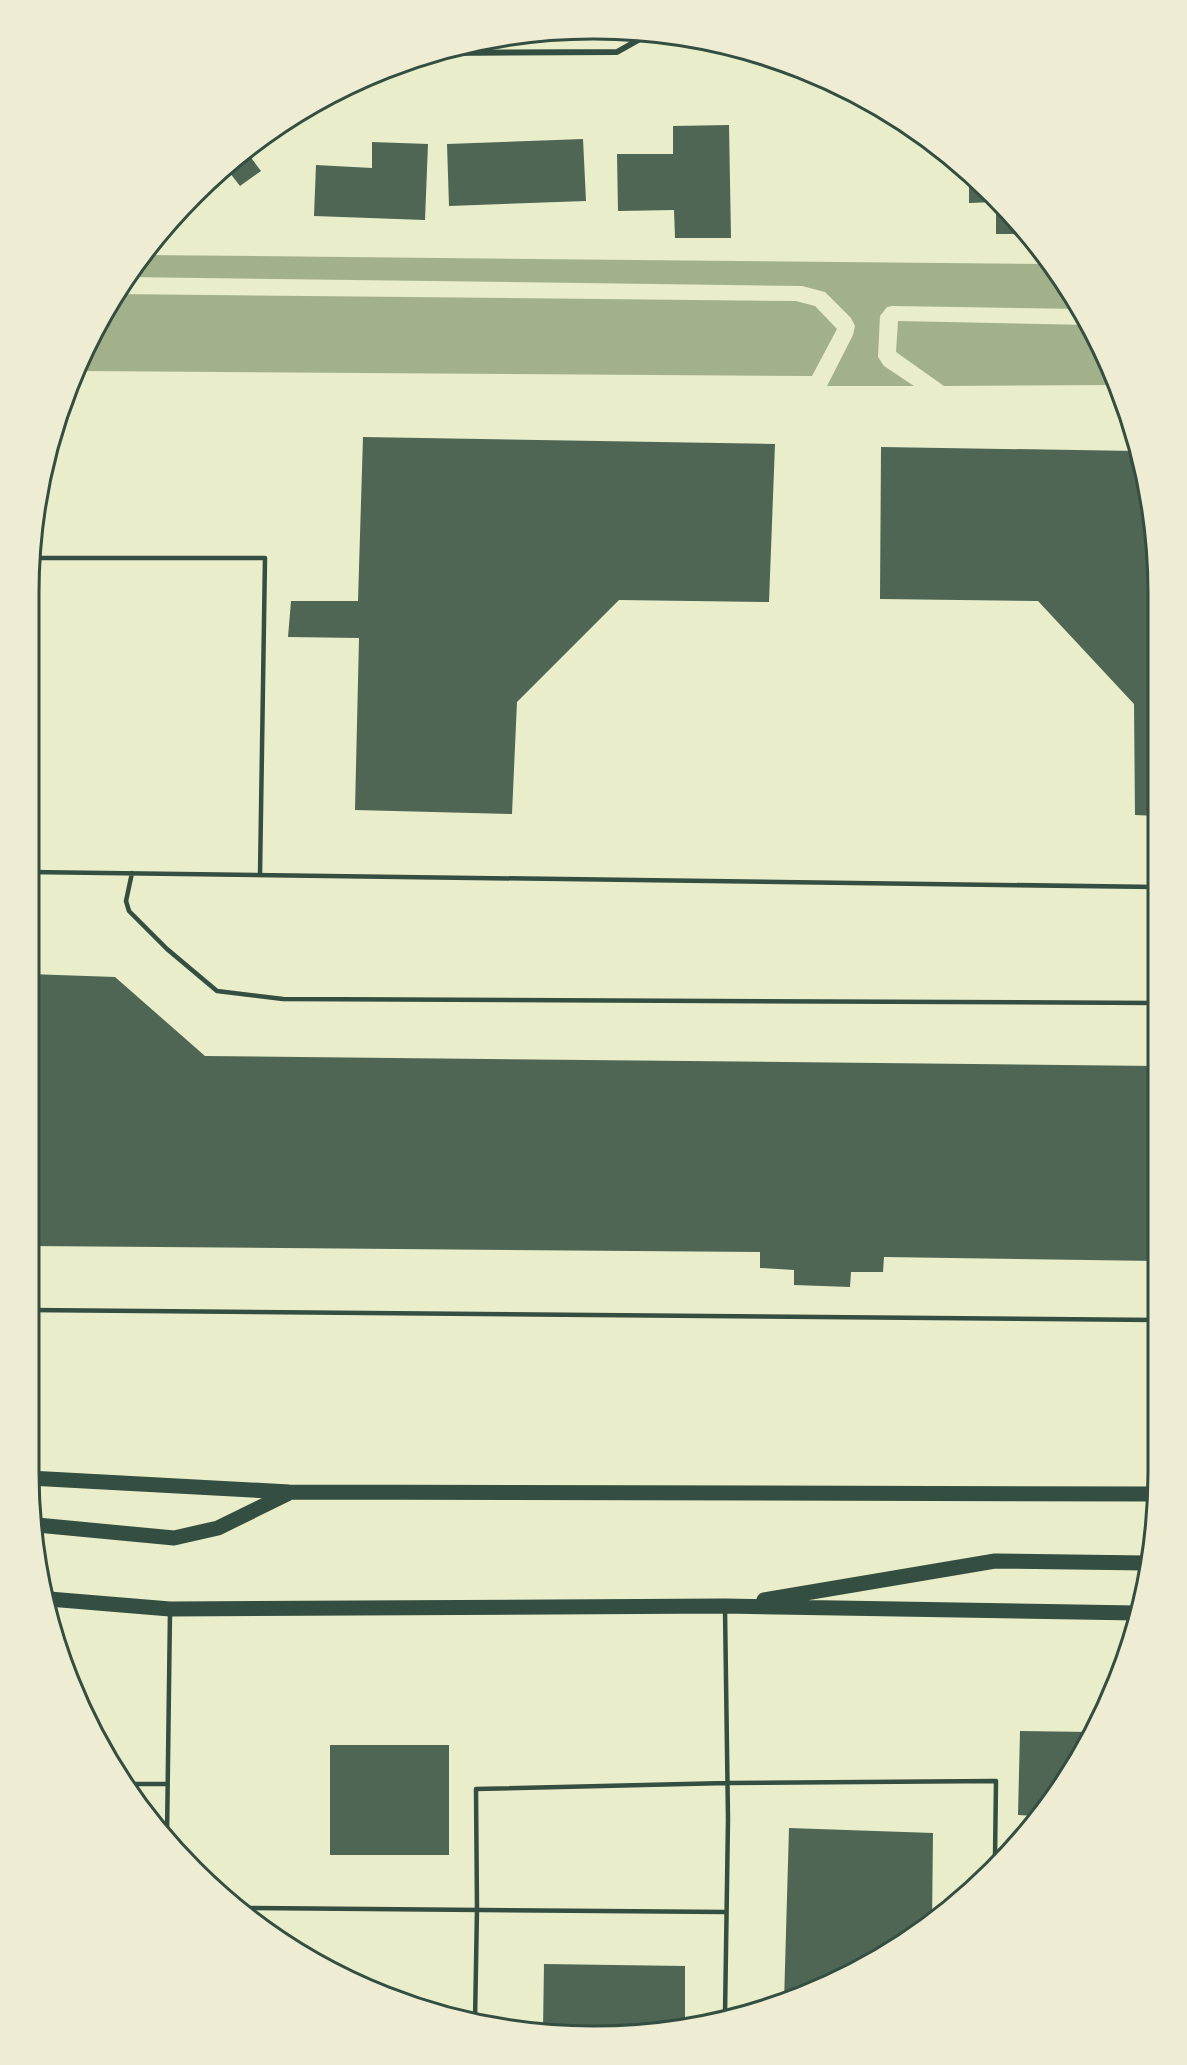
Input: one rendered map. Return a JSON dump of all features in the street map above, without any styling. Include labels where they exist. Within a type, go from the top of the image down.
[{"type":"main road","points":[[39,1478],[290,1492],[1147,1494]]},
{"type":"main road","points":[[42,1525],[174,1538],[219,1528],[290,1492]]},
{"type":"main road","points":[[725,1606],[995,1561],[1140,1563]]},
{"type":"main road","points":[[54,1599],[170,1609],[725,1606],[1129,1613]]},
{"type":"street","points":[[473,53],[617,52],[637,41]]},
{"type":"lane","points":[[40,558],[265,558],[260,875]]},
{"type":"lane","points":[[39,872],[1148,887]]},
{"type":"lane","points":[[132,873],[126,901],[129,911],[167,949],[217,991],[283,999],[1148,1003]]},
{"type":"lane","points":[[39,1310],[1148,1320]]},
{"type":"lane","points":[[725,1606],[727,1783],[725,2010]]},
{"type":"lane","points":[[167,1825],[170,1609]]},
{"type":"lane","points":[[475,2013],[476,1789],[996,1780],[995,1854]]},
{"type":"lane","points":[[135,1784],[167,1784]]},
{"type":"lane","points":[[252,1908],[726,1912]]},
{"type":"shaded area","points":[[155,255],[1039,264],[1070,309],[887,307],[880,316],[878,357],[884,366],[914,386],[827,386],[853,335],[855,326],[851,318],[825,292],[802,286],[138,277]]},
{"type":"shaded area","points":[[126,294],[796,301],[815,306],[837,329],[812,376],[86,371]]},
{"type":"shaded area","points":[[898,321],[1079,325],[1108,385],[944,386],[896,352]]},
{"type":"building","points":[[729,125],[731,238],[675,238],[674,210],[618,211],[617,154],[673,154],[673,126]]},
{"type":"building","points":[[583,139],[586,201],[449,206],[447,144]]},
{"type":"building","points":[[372,142],[428,144],[425,220],[314,216],[316,165],[372,168]]},
{"type":"building","points":[[251,158],[261,171],[240,186],[231,174]]},
{"type":"building","points":[[969,186],[987,202],[969,203]]},
{"type":"building","points":[[996,212],[1015,234],[996,234]]},
{"type":"building","points":[[363,437],[775,444],[769,602],[619,600],[517,702],[512,814],[355,810],[359,638],[288,637],[291,601],[358,601]]},
{"type":"building","points":[[881,447],[1129,451],[1137,485],[1147,557],[1148,816],[1135,815],[1134,704],[1038,601],[880,599]]},
{"type":"building","points":[[39,974],[115,977],[205,1056],[1148,1066],[1148,1261],[884,1257],[883,1272],[851,1272],[850,1287],[794,1285],[794,1270],[760,1268],[760,1252],[39,1246]]},
{"type":"building","points":[[1020,1731],[1083,1732],[1055,1780],[1033,1809],[1028,1816],[1018,1815]]},
{"type":"building","points":[[330,1745],[449,1745],[449,1855],[330,1855]]},
{"type":"building","points":[[789,1828],[933,1833],[932,1910],[902,1933],[871,1952],[839,1969],[784,1992]]},
{"type":"building","points":[[544,1964],[685,1966],[685,2018],[630,2025],[543,2023]]}]
